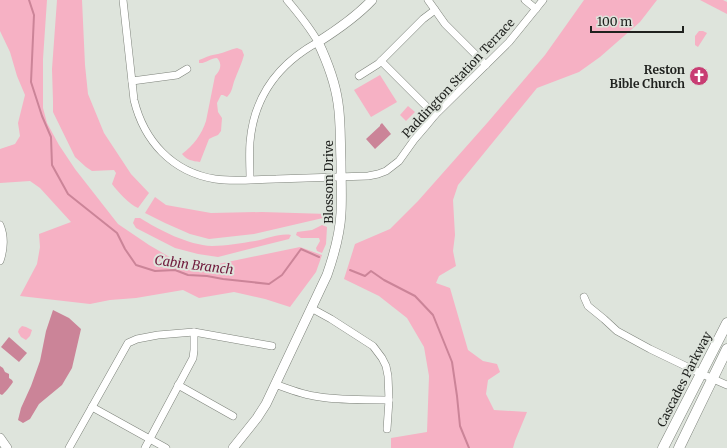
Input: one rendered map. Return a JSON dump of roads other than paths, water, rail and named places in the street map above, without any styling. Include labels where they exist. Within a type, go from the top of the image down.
[{"type":"main road","name":"Cascades Parkway","points":[[663,448],[727,323]]},
{"type":"main road","name":"Cascades Parkway","points":[[679,448],[727,349]]},
{"type":"street","name":"Paddington Station Terrace","points":[[123,0],[134,100],[141,123],[147,134],[162,152],[172,161],[191,172],[202,176],[226,180],[368,176],[378,174],[399,161],[435,115],[509,42],[543,0]]},
{"type":"street","name":"Blossom Drive","points":[[233,448],[258,418],[266,404],[327,275],[337,244],[342,212],[340,120],[335,88],[325,56],[318,42],[306,22],[287,0]]},
{"type":"street","points":[[250,180],[251,130],[258,105],[270,82],[288,62],[299,53],[346,23],[372,0]]},
{"type":"street","points":[[428,0],[445,24],[486,65]]},
{"type":"street","points":[[525,0],[536,8]]},
{"type":"street","points":[[359,76],[381,61],[423,19],[435,10]]},
{"type":"street","points":[[381,61],[435,115]]},
{"type":"street","points":[[132,80],[177,75],[187,69]]},
{"type":"street","points":[[0,225],[4,237],[4,245],[0,261]]},
{"type":"street","points":[[584,297],[588,306],[617,331],[650,349],[727,386]]},
{"type":"street","points":[[311,308],[331,318],[373,346],[385,362],[388,371],[389,400],[387,429]]},
{"type":"street","points":[[144,448],[193,358],[194,332]]},
{"type":"street","points":[[69,448],[128,343],[137,339],[158,335],[194,332],[272,346]]},
{"type":"street","points":[[275,384],[301,393],[321,397],[389,400]]},
{"type":"street","points":[[178,385],[234,416]]},
{"type":"street","points":[[92,407],[166,448]]},
{"type":"street","points":[[0,438],[7,448]]},
{"type":"waterway","name":"Cabin Branch","points":[[29,0],[34,15],[31,82],[42,116],[51,137],[52,165],[68,194],[117,233],[125,249],[136,265],[155,271],[175,270],[188,275],[269,284],[282,275],[301,249],[319,257]]},
{"type":"waterway","name":"Cabin Branch","points":[[350,270],[365,276],[371,271],[384,280],[415,296],[433,315],[452,362],[460,426],[469,448]]},
{"type":"place","name":"Reston Bible Church","points":[[699,76]]}]
